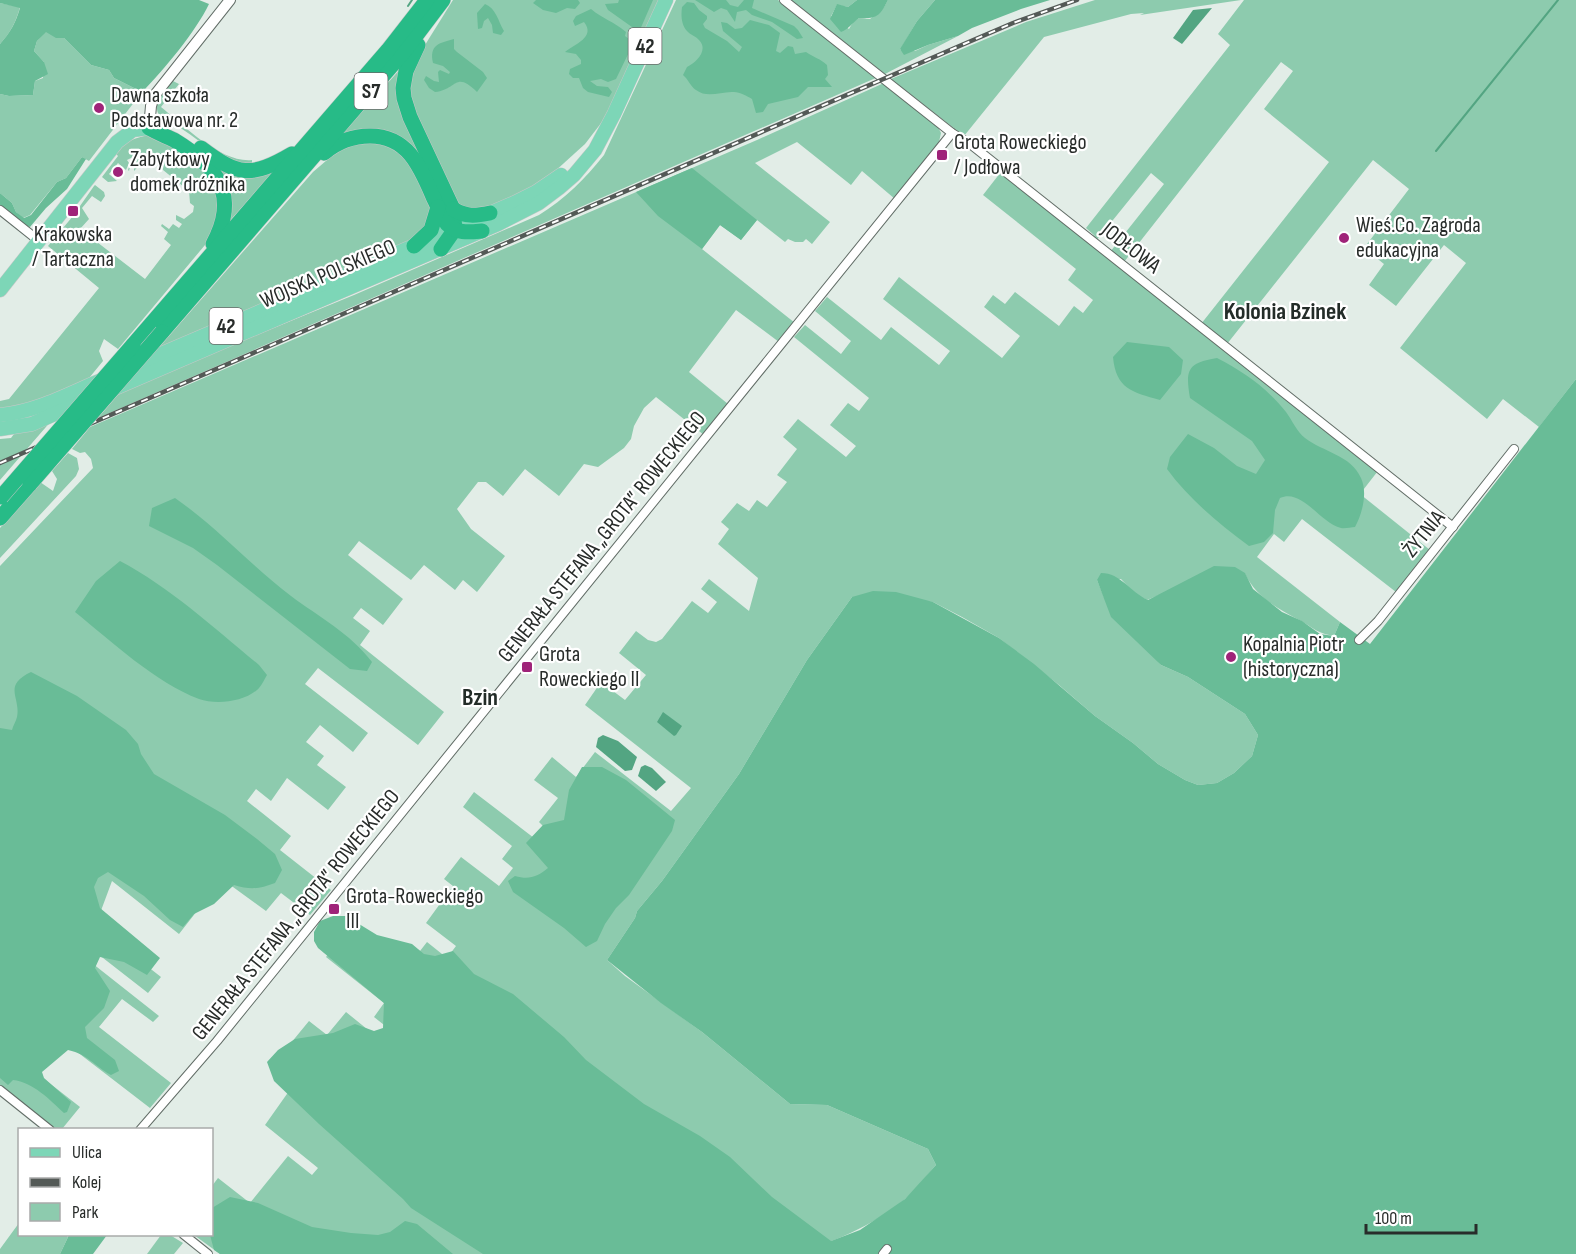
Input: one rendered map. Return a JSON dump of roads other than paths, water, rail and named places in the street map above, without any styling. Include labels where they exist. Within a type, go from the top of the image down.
[{"type":"highway","points":[[436,2],[408,66],[403,93],[445,208],[448,224],[466,233],[482,231]]},
{"type":"highway","name":"S7","points":[[0,497],[396,41],[436,2]]},
{"type":"highway","name":"S7","points":[[0,518],[406,49],[436,2]]},
{"type":"highway","points":[[148,128],[157,124],[174,129],[222,164],[244,170],[269,167],[305,146]]},
{"type":"highway","points":[[148,128],[180,144],[209,167],[216,174],[223,189],[225,207],[222,226],[199,268]]},
{"type":"highway","points":[[300,172],[331,147],[345,140],[366,136],[381,137],[394,141],[413,156],[445,208],[464,215],[478,216],[490,213]]},
{"type":"highway","points":[[414,246],[431,230],[445,208]]},
{"type":"highway","points":[[441,249],[455,229]]},
{"type":"main road","name":"WOJSKA POLSKIEGO","points":[[0,429],[32,424],[441,249],[539,203],[574,175],[603,136],[666,0]]},
{"type":"main road","name":"WOJSKA POLSKIEGO","points":[[0,415],[39,407],[536,192],[571,166],[598,134],[624,93]]},
{"type":"main road","points":[[0,290],[117,142],[133,130],[148,128]]},
{"type":"street","points":[[148,128],[154,96],[230,0]]},
{"type":"street","name":"JODŁOWA","points":[[784,0],[952,133],[969,143],[1453,527]]},
{"type":"street","name":"GENERAŁA STEFANA „GROTA” ROWECKIEGO","points":[[142,1128],[224,1032],[952,133]]},
{"type":"street","points":[[0,210],[39,241]]},
{"type":"street","name":"ŻYTNIA","points":[[1359,640],[1378,621],[1514,449]]},
{"type":"street","points":[[0,1090],[48,1128]]},
{"type":"street","points":[[186,1236],[208,1254]]},
{"type":"waterway","points":[[408,6],[412,0]]},
{"type":"waterway","points":[[1436,151],[1558,0]]},
{"type":"railway","points":[[0,463],[964,44],[1077,0]]},
{"type":"place","name":"Dawna szkoła Podstawowa nr. 2","points":[[99,108]]},
{"type":"place","name":"Grota Roweckiego / Jodłowa","points":[[942,155]]},
{"type":"place","name":"Zabytkowy domek dróżnika","points":[[118,172]]},
{"type":"place","name":"Krakowska / Tartaczna","points":[[73,211]]},
{"type":"place","name":"Wieś.Co. Zagroda edukacyjna","points":[[1344,238]]},
{"type":"place","name":"Kopalnia Piotr (historyczna)","points":[[1231,657]]},
{"type":"place","name":"Grota Roweckiego II","points":[[527,667]]},
{"type":"place","name":"Grota-Roweckiego III","points":[[334,909]]},
{"type":"district","name":"Kolonia Bzinek","points":[[1285,311]]},
{"type":"district","name":"Bzin","points":[[480,697]]}]
